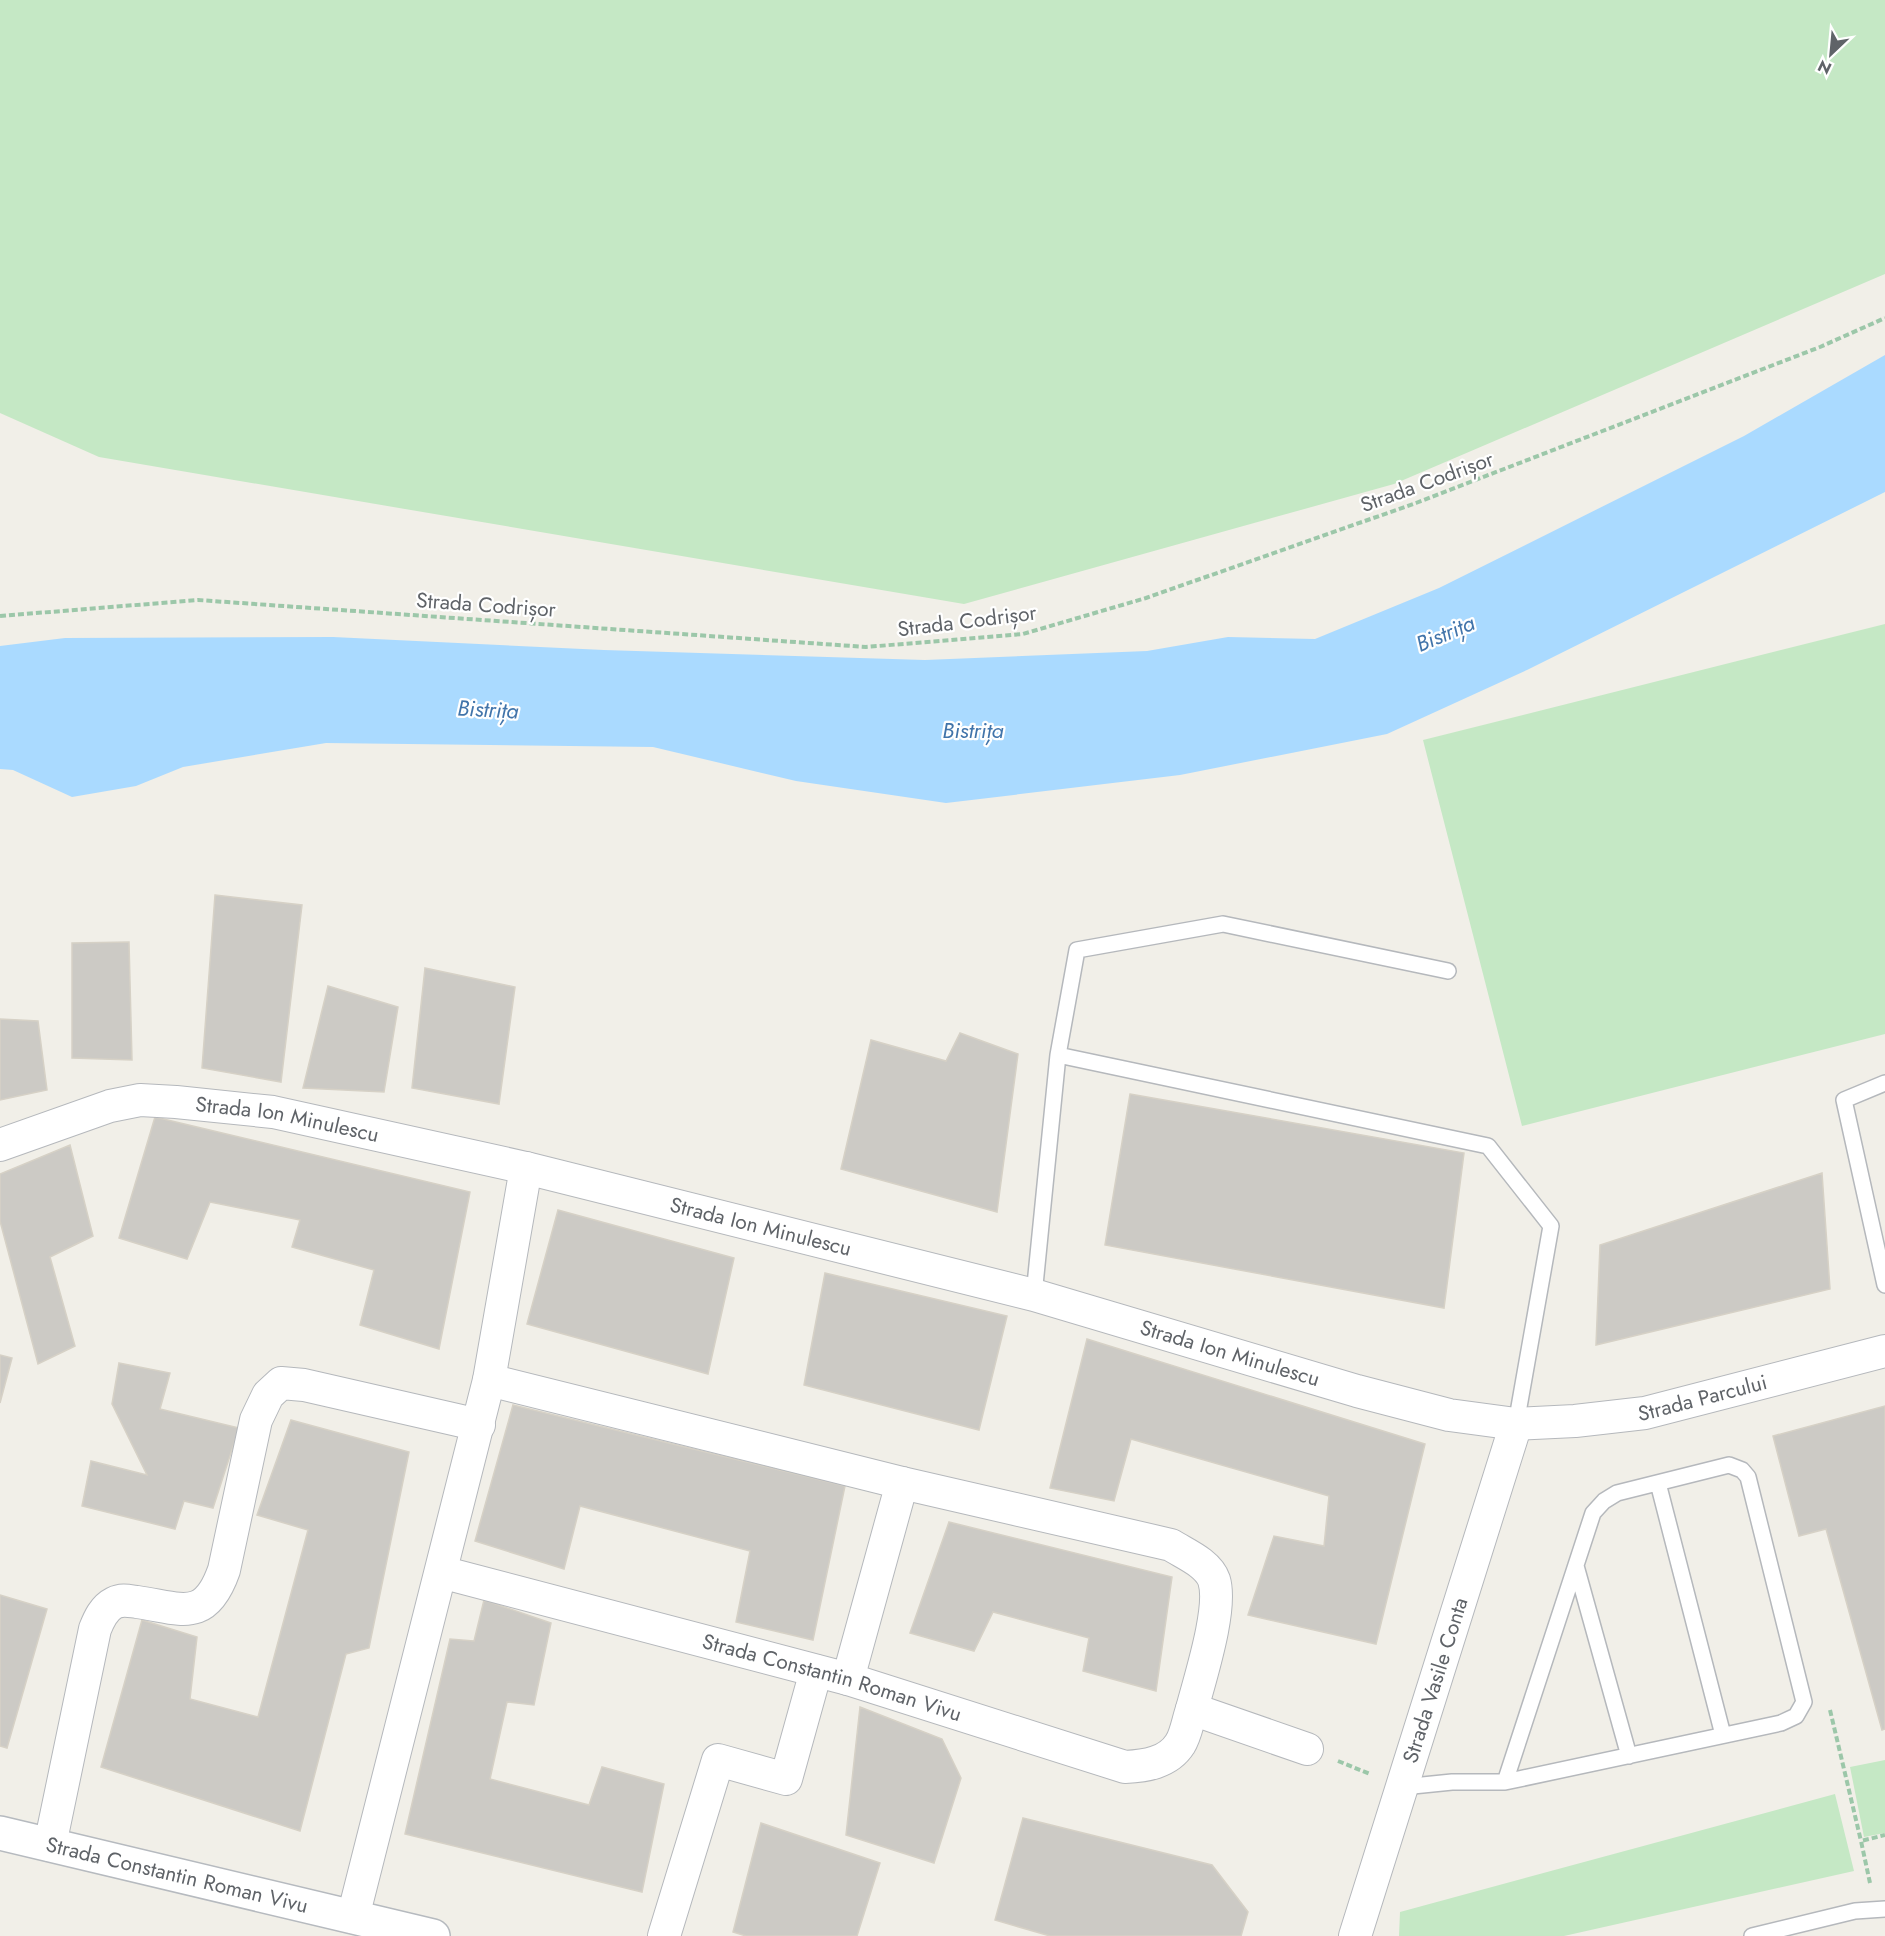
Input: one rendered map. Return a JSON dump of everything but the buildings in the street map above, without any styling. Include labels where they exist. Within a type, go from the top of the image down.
[{"type":"street","name":"Strada Ion Minulescu","points":[[0,1145],[110,1106],[140,1100],[273,1112],[526,1168],[1034,1295],[1449,1415],[1516,1424]]},
{"type":"street","points":[[372,1925],[441,1572],[489,1380],[526,1168]]},
{"type":"street","name":"Strada Parcului","points":[[1516,1424],[1575,1421],[1645,1413],[1885,1351]]},
{"type":"street","name":"Strada Constantin Roman Vivu","points":[[441,1572],[848,1679],[1125,1767],[1148,1766],[1167,1756],[1180,1745],[1192,1709],[1217,1606],[1213,1579],[1200,1563],[1171,1545],[902,1483],[489,1380]]},
{"type":"street","points":[[50,1845],[95,1629],[101,1615],[112,1604],[123,1600],[191,1610],[218,1588],[224,1570],[256,1420],[268,1395],[281,1383],[304,1385],[478,1425]]},
{"type":"street","name":"Strada Vasile Conta","points":[[1355,1936],[1516,1424]]},
{"type":"street","points":[[848,1679],[902,1483]]},
{"type":"street","points":[[664,1936],[718,1760],[786,1779],[816,1671]]},
{"type":"street","points":[[1192,1709],[1307,1749]]},
{"type":"street","name":"Strada Constantin Roman Vivu","points":[[0,1833],[372,1925],[433,1936]]},
{"type":"lane","points":[[1034,1295],[1058,1055],[1077,950],[1223,924],[1448,971]]},
{"type":"lane","points":[[1058,1055],[1488,1146],[1551,1226],[1516,1424]]},
{"type":"lane","points":[[1885,1083],[1844,1100],[1885,1285]]},
{"type":"lane","points":[[1403,1787],[1452,1782],[1505,1782],[1781,1723],[1796,1716],[1804,1702],[1748,1477],[1742,1470],[1729,1465],[1617,1493],[1604,1501],[1593,1513],[1505,1782]]},
{"type":"lane","points":[[1658,1483],[1724,1735]]},
{"type":"lane","points":[[1576,1566],[1629,1756]]},
{"type":"lane","points":[[1752,1936],[1855,1911],[1881,1909]]},
{"type":"path","name":"Strada Codrișor","points":[[0,616],[198,600],[866,647],[1023,634],[1146,598],[1416,503],[1820,347],[1885,318]]},
{"type":"path","points":[[1804,1702],[1827,1696],[1861,1841],[1881,1909]]},
{"type":"path","points":[[1307,1749],[1403,1787]]},
{"type":"path","points":[[1861,1841],[1885,1835]]},
{"type":"green space","points":[[0,0],[1885,0],[1885,274],[1394,484],[964,604],[99,457],[0,413]]},
{"type":"green space","points":[[1885,624],[1885,1034],[1522,1126],[1423,740]]},
{"type":"green space","points":[[1885,1760],[1885,1833],[1864,1837],[1850,1767]]},
{"type":"green space","points":[[1835,1794],[1854,1871],[1564,1936],[1399,1936],[1400,1912]]},
{"type":"water","name":"Bistrița","points":[[1885,355],[1885,492],[1527,670],[1387,734],[1180,775],[946,803],[796,781],[653,747],[326,743],[183,767],[136,786],[72,797],[13,770],[0,769],[0,646],[65,638],[333,637],[604,650],[925,660],[1147,651],[1228,637],[1315,639],[1439,588],[1744,436]]}]
